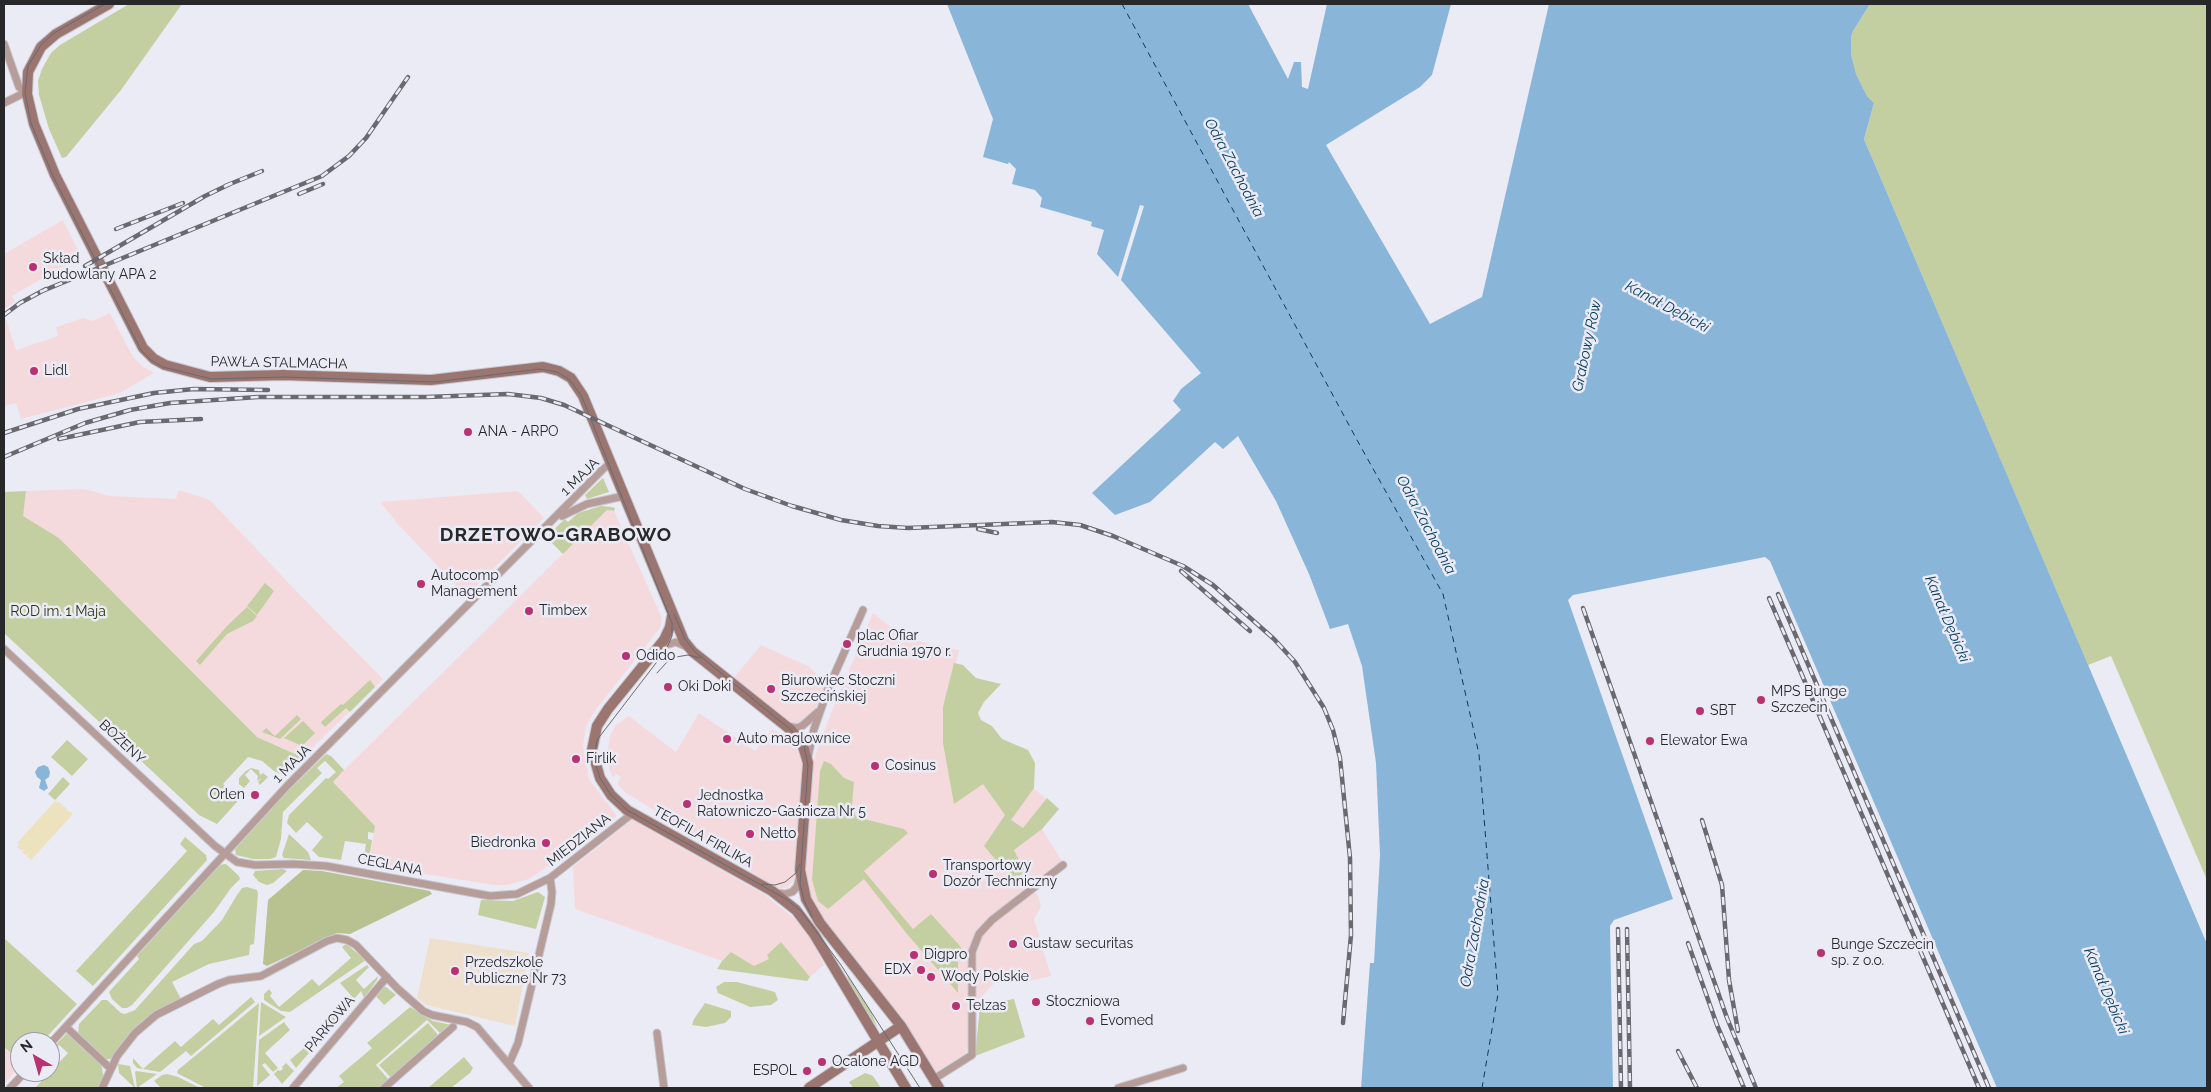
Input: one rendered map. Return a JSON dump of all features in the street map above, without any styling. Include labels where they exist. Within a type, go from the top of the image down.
[{"type":"street","points":[[4,103],[26,92],[30,67],[41,47],[56,34],[109,4]]},
{"type":"street","name":"PAWŁA STALMACHA","points":[[4,44],[18,84],[26,92],[34,124],[57,180],[138,340],[147,354],[158,362],[175,369],[213,377],[283,375],[425,380],[543,367],[562,372],[575,382],[582,392],[611,464]]},
{"type":"street","points":[[611,464],[682,637],[693,652]]},
{"type":"street","name":"1 MAJA","points":[[60,1033],[287,786],[546,529],[604,468],[611,464]]},
{"type":"street","name":"1 MAJA","points":[[546,529],[581,506],[624,496]]},
{"type":"street","points":[[772,891],[783,894],[792,892],[798,885],[808,760],[821,707],[863,610]]},
{"type":"street","name":"TEOFILA FIRLIKA","points":[[672,612],[668,632],[656,650],[601,718],[592,744],[595,765],[603,784],[617,802],[633,813],[772,891],[790,904],[808,924],[906,1088]]},
{"type":"street","points":[[656,650],[668,643],[676,642],[683,644],[784,724],[802,742],[808,760]]},
{"type":"street","name":"BOŻENY","points":[[4,649],[224,854]]},
{"type":"street","points":[[784,724],[791,728],[802,726],[809,722],[821,707]]},
{"type":"street","name":"MIEDZIANA","points":[[509,1064],[518,1043],[549,912],[552,892],[550,878],[633,813]]},
{"type":"street","name":"CEGLANA","points":[[224,854],[242,864],[326,866],[490,896],[517,894],[550,878]]},
{"type":"street","points":[[800,870],[804,896],[814,915],[901,1026],[936,1084],[972,1055],[972,952],[979,934],[992,920],[1063,865]]},
{"type":"street","points":[[102,1088],[126,1043],[146,1022],[156,1015],[229,980],[261,976],[335,938],[347,940],[360,948],[409,1000],[427,1013],[467,1022],[477,1027],[529,1088]]},
{"type":"street","name":"PARKOWA","points":[[293,1088],[387,977]]},
{"type":"street","points":[[808,1088],[901,1026]]},
{"type":"street","points":[[66,1027],[111,1069]]},
{"type":"street","points":[[384,1088],[392,1086],[453,1027]]},
{"type":"street","points":[[657,1033],[664,1088]]},
{"type":"street","points":[[1118,1088],[1182,1068]]},
{"type":"shaded area","name":"Skład budowlany APA 2","points":[[63,220],[81,256],[12,296],[15,302],[4,309],[4,254]]},
{"type":"shaded area","points":[[110,313],[133,357],[142,366],[154,373],[120,393],[21,419],[16,403],[4,406],[4,321],[6,319],[16,350],[58,336],[56,327],[83,318],[93,321]]},
{"type":"shaded area","points":[[84,489],[109,496],[176,499],[179,490],[210,500],[383,679],[303,757],[257,737],[59,538],[22,516],[26,491]]},
{"type":"shaded area","points":[[518,491],[544,518],[466,596],[397,523],[380,502]]},
{"type":"shaded area","points":[[607,510],[614,511],[662,618],[660,628],[594,712],[586,727],[583,746],[589,779],[617,816],[587,840],[529,879],[507,885],[494,885],[368,865],[375,826],[332,782]]},
{"type":"shaded area","points":[[873,613],[904,638],[959,650],[943,715],[1059,809],[1042,829],[1062,861],[974,935],[970,948],[970,1039],[965,1054],[935,1073],[811,906],[805,881],[811,767],[831,713]]},
{"type":"shaded area","points":[[761,645],[808,666],[826,684],[818,706],[803,723],[790,725],[733,679]]},
{"type":"shaded area","points":[[699,713],[755,751],[772,729],[796,742],[803,755],[797,877],[788,887],[777,889],[720,850],[626,793],[617,784],[621,777],[616,774],[613,778],[607,755],[610,736],[616,725],[629,716],[676,752]]},
{"type":"shaded area","points":[[632,820],[765,895],[806,928],[824,965],[810,977],[781,942],[769,959],[754,967],[731,952],[722,961],[575,909],[573,867]]},
{"type":"shaded area","points":[[1033,891],[1038,895],[1041,907],[1034,919],[1051,976],[1021,983],[1006,971],[981,997],[974,1001],[974,951],[982,934],[992,922]]},
{"type":"shaded area","points":[[430,938],[529,953],[515,1026],[426,1005],[417,998]]},
{"type":"shaded area","points":[[4,1047],[10,1052],[10,1077],[4,1084]]},
{"type":"green space","points":[[129,4],[182,4],[121,90],[66,157],[62,158],[49,129],[39,95],[38,81],[42,69],[51,53],[60,45]]},
{"type":"green space","points":[[1870,4],[2207,4],[2207,880],[2111,656],[2088,665],[1864,139],[1874,103],[1867,96],[1856,74],[1851,54],[1851,38],[1853,31]]},
{"type":"green space","points":[[603,478],[609,492],[587,499],[585,495]]},
{"type":"green space","name":"ROD im. 1 Maja","points":[[26,491],[23,516],[59,538],[257,737],[304,758],[285,776],[274,771],[262,761],[248,757],[223,784],[238,801],[217,824],[199,815],[4,633],[4,492]]},
{"type":"green space","points":[[601,506],[615,508],[614,511],[607,510],[563,554],[550,541],[549,534],[565,519],[568,522],[578,513]]},
{"type":"green space","points":[[265,583],[274,591],[257,615],[247,606]]},
{"type":"green space","points":[[247,607],[257,616],[253,621],[227,634],[200,665],[196,661]]},
{"type":"green space","points":[[954,663],[963,665],[976,678],[1001,684],[984,702],[978,713],[981,720],[992,726],[1002,739],[1028,750],[1035,763],[1034,788],[1011,820],[1023,828],[1047,798],[1059,809],[1042,829],[1014,850],[1025,872],[1013,880],[984,846],[1005,815],[983,784],[954,804],[943,743],[943,707]]},
{"type":"green space","points":[[370,680],[375,687],[350,712],[346,708],[325,727],[321,723],[341,704],[343,705]]},
{"type":"green space","points":[[297,715],[301,719],[280,739],[262,732],[266,728],[275,736]]},
{"type":"green space","points":[[303,721],[315,733],[302,746],[284,738]]},
{"type":"green space","points":[[67,740],[88,759],[72,776],[51,757]]},
{"type":"green space","points":[[326,754],[331,756],[344,770],[333,782],[375,826],[374,833],[368,832],[368,839],[372,840],[368,865],[363,864],[366,844],[345,841],[341,860],[319,857],[312,850],[323,837],[307,822],[296,833],[287,823],[289,815],[326,778],[328,779],[336,772],[325,761],[317,768],[322,773],[283,812],[281,839],[276,857],[253,859],[236,855],[235,849],[281,798]]},
{"type":"green space","points":[[824,761],[831,764],[844,778],[854,782],[852,805],[856,817],[904,829],[908,833],[864,871],[913,929],[931,914],[960,946],[965,955],[958,956],[958,993],[907,934],[864,879],[828,909],[818,901],[812,880],[820,771]]},
{"type":"green space","points":[[251,768],[259,770],[260,775],[263,773],[268,777],[260,785],[258,782],[262,778],[257,781],[258,776],[251,769],[245,775],[250,781],[244,788],[239,784],[239,778]]},
{"type":"green space","points":[[63,777],[70,784],[55,800],[48,794]]},
{"type":"green space","points":[[289,834],[308,852],[311,860],[284,858],[282,855]]},
{"type":"green space","points":[[185,837],[206,855],[207,860],[93,986],[76,971],[187,851],[180,844]]},
{"type":"green space","points":[[226,864],[240,879],[214,912],[132,1005],[122,1008],[112,999],[109,992],[139,959],[137,956],[219,865]]},
{"type":"green space","points":[[283,869],[287,871],[273,883],[267,885],[259,882],[253,875],[255,871]]},
{"type":"green space","points":[[303,870],[322,871],[430,891],[432,894],[350,934],[337,933],[267,966],[263,964],[268,900]]},
{"type":"green space","points":[[247,887],[257,890],[258,894],[254,944],[250,945],[249,955],[209,964],[172,982],[181,999],[160,1009],[142,1021],[125,1039],[112,1059],[106,1059],[78,1034],[79,1024],[102,1000],[107,1000],[121,1013],[125,1014],[135,1010],[194,944],[202,941],[222,920],[242,888]]},
{"type":"green space","points":[[538,892],[545,897],[536,929],[478,915],[481,900],[513,901]]},
{"type":"green space","points":[[4,938],[77,1004],[51,1032],[10,1032],[10,1052],[4,1047]]},
{"type":"green space","points":[[781,942],[810,977],[807,981],[717,969],[731,952],[754,966],[769,959],[767,955]]},
{"type":"green space","points":[[346,944],[366,960],[290,1012],[281,1011],[264,1000],[264,994],[269,989],[272,993],[270,996],[279,1007],[312,979],[319,986],[351,958],[342,947]]},
{"type":"green space","points":[[367,965],[369,967],[356,980],[364,989],[378,976],[377,980],[364,998],[361,991],[354,999],[340,983]]},
{"type":"green space","points":[[847,975],[871,1012],[878,1029],[848,981]]},
{"type":"green space","points":[[724,982],[737,982],[775,992],[778,1000],[771,1005],[750,1007],[718,993],[716,987]]},
{"type":"green space","points":[[386,987],[396,995],[384,1005],[375,995],[381,988]]},
{"type":"green space","points":[[251,997],[255,1002],[191,1056],[186,1051],[160,1072],[137,1068],[133,1063],[133,1058],[143,1069],[175,1041],[181,1047],[213,1019],[219,1025]]},
{"type":"green space","points":[[1014,999],[1025,1037],[975,1056],[980,1007],[983,1002],[988,1004]]},
{"type":"green space","points":[[348,1000],[351,1002],[330,1027],[325,1021]]},
{"type":"green space","points":[[261,1002],[286,1017],[259,1036]]},
{"type":"green space","points":[[259,1003],[253,1088],[206,1088],[177,1073],[178,1070]]},
{"type":"green space","points":[[705,1003],[731,1011],[731,1017],[725,1023],[706,1027],[692,1025]]},
{"type":"green space","points":[[410,1007],[433,1021],[451,1025],[441,1034],[427,1020],[376,1065],[389,1080],[379,1088],[336,1088],[344,1082],[339,1076],[372,1048],[367,1043]]},
{"type":"green space","points":[[284,1022],[290,1030],[265,1053],[278,1068],[273,1072],[265,1063],[262,1065],[270,1075],[257,1086],[259,1040]]},
{"type":"green space","points":[[428,1023],[439,1036],[391,1078],[379,1065]]},
{"type":"green space","points":[[68,1032],[101,1063],[104,1079],[99,1088],[35,1088],[41,1082],[60,1082],[60,1061],[68,1053],[60,1046],[60,1040]]},
{"type":"green space","points":[[304,1048],[309,1053],[296,1068],[290,1060]]},
{"type":"green space","points":[[464,1057],[473,1068],[470,1073],[451,1088],[428,1088]]},
{"type":"green space","points":[[286,1063],[294,1071],[282,1084],[274,1074],[278,1070],[283,1069],[282,1067]]},
{"type":"green space","points":[[118,1064],[130,1066],[135,1088],[119,1073]]},
{"type":"green space","points":[[136,1071],[157,1074],[137,1088]]},
{"type":"green space","points":[[865,1073],[873,1076],[881,1088],[853,1088],[849,1082]]},
{"type":"green space","points":[[167,1074],[178,1077],[200,1088],[161,1088],[154,1081]]},
{"type":"sand","points":[[57,799],[56,803],[59,802],[63,805],[62,807],[64,806],[68,810],[66,812],[69,811],[73,814],[31,860],[27,856],[29,853],[25,855],[22,852],[24,849],[21,850],[17,847],[19,844],[17,843]]},
{"type":"water","points":[[947,4],[1248,4],[1288,79],[1294,62],[1301,62],[1302,87],[1308,89],[1327,4],[1451,4],[1432,75],[1420,87],[1326,145],[1430,324],[1482,297],[1549,4],[1870,4],[1853,31],[1851,38],[1851,54],[1856,74],[1867,96],[1874,103],[1864,139],[2207,944],[2207,1088],[1997,1088],[1770,561],[1765,557],[1573,595],[1568,600],[1673,899],[1614,920],[1610,926],[1613,1088],[1361,1088],[1370,963],[1374,963],[1380,855],[1376,763],[1362,666],[1348,624],[1330,629],[1309,574],[1276,501],[1238,436],[1223,449],[1215,442],[1150,502],[1115,515],[1092,493],[1181,410],[1173,401],[1181,389],[1201,373],[1121,280],[1144,206],[1140,205],[1118,277],[1097,254],[1104,230],[1091,226],[1092,222],[1040,207],[1042,198],[1035,190],[1012,184],[1016,169],[1009,162],[1008,164],[983,157],[993,119]]},
{"type":"water","points":[[44,765],[48,767],[50,772],[49,777],[45,780],[48,788],[44,791],[39,788],[41,780],[35,772],[38,767]]},
{"type":"ferry route","points":[[1122,4],[1357,440],[1443,594],[1479,754],[1498,994],[1482,1088]]},
{"type":"tram line","points":[[105,4],[54,33],[41,45],[28,66],[25,93],[31,123],[53,176],[141,350],[151,360],[163,367],[212,379],[283,377],[435,382],[540,369],[557,372],[570,380],[582,397],[672,623],[672,636],[666,650],[597,740],[594,758],[600,778],[611,795],[627,810],[786,899],[801,911],[841,965],[920,1088]]},
{"type":"tram line","points":[[674,614],[685,639],[695,652],[791,730],[804,746],[808,765],[800,884],[804,900],[812,917]]},
{"type":"tram line","points":[[657,673],[667,662],[676,657],[688,655],[700,658]]},
{"type":"tram line","points":[[762,884],[775,885],[785,882],[796,873],[800,864]]},
{"type":"railway","points":[[40,292],[322,176],[349,156],[366,138],[408,77]]},
{"type":"railway","points":[[225,186],[262,171]]},
{"type":"railway","points":[[85,266],[205,196],[230,184]]},
{"type":"railway","points":[[299,194],[323,184]]},
{"type":"railway","points":[[116,229],[183,203]]},
{"type":"railway","points":[[4,315],[20,303],[46,289]]},
{"type":"railway","points":[[4,433],[78,409],[154,393],[194,389],[268,390]]},
{"type":"railway","points":[[4,457],[85,423],[130,410],[170,403],[258,397],[427,397],[508,394],[541,398],[564,405],[745,489],[792,506],[841,520],[878,526],[908,528],[1052,522],[1080,525],[1113,536],[1183,566],[1213,585],[1274,639],[1295,662],[1324,708],[1333,730],[1340,758],[1350,858],[1351,935],[1343,1023]]},
{"type":"railway","points":[[59,439],[140,422],[201,419]]},
{"type":"railway","points":[[978,529],[997,533]]},
{"type":"railway","points":[[1181,571],[1250,631]]},
{"type":"railway","points":[[1778,594],[1989,1088]]},
{"type":"railway","points":[[1769,598],[1979,1088]]},
{"type":"railway","points":[[1583,608],[1727,1018],[1756,1088]]},
{"type":"railway","points":[[1702,820],[1722,885],[1729,980],[1738,1031]]},
{"type":"railway","points":[[1618,929],[1621,1088]]},
{"type":"railway","points":[[1627,929],[1630,1088]]},
{"type":"railway","points":[[1688,943],[1717,1025],[1744,1088]]},
{"type":"railway","points":[[1678,1051],[1697,1088]]},
{"type":"place","name":"Skład budowlany APA 2","points":[[33,267]]},
{"type":"place","name":"Lidl","points":[[34,371]]},
{"type":"place","name":"ANA - ARPO","points":[[468,432]]},
{"type":"place","name":"Autocomp Management","points":[[421,584]]},
{"type":"place","name":"Timbex","points":[[529,611]]},
{"type":"place","name":"plac Ofiar Grudnia 1970 r.","points":[[847,644]]},
{"type":"place","name":"Odido","points":[[626,656]]},
{"type":"place","name":"Oki Doki","points":[[668,687]]},
{"type":"place","name":"Biurowiec Stoczni Szczecińskiej","points":[[771,689]]},
{"type":"place","name":"MPS Bunge Szczecin","points":[[1761,700]]},
{"type":"place","name":"SBT","points":[[1700,711]]},
{"type":"place","name":"Auto maglownice","points":[[727,739]]},
{"type":"place","name":"Elewator Ewa","points":[[1650,741]]},
{"type":"place","name":"Firlik","points":[[576,759]]},
{"type":"place","name":"Cosinus","points":[[875,766]]},
{"type":"place","name":"Orlen","points":[[255,795]]},
{"type":"place","name":"Jednostka Ratowniczo-Gaśnicza Nr 5","points":[[687,804]]},
{"type":"place","name":"Netto","points":[[750,834]]},
{"type":"place","name":"Biedronka","points":[[546,843]]},
{"type":"place","name":"Transportowy Dozór Techniczny","points":[[933,874]]},
{"type":"place","name":"Gustaw securitas","points":[[1013,944]]},
{"type":"place","name":"Bunge Szczecin sp. z o.o.","points":[[1821,953]]},
{"type":"place","name":"Digpro","points":[[914,955]]},
{"type":"place","name":"EDX","points":[[921,970]]},
{"type":"place","name":"Przedszkole Publiczne Nr 73","points":[[455,971]]},
{"type":"place","name":"Wody Polskie","points":[[931,977]]},
{"type":"place","name":"Stoczniowa","points":[[1036,1002]]},
{"type":"place","name":"Telzas","points":[[956,1006]]},
{"type":"place","name":"Evomed","points":[[1090,1021]]},
{"type":"place","name":"Ocalone AGD","points":[[822,1062]]},
{"type":"place","name":"ESPOL","points":[[807,1071]]},
{"type":"district","name":"DRZETOWO-GRABOWO","points":[[556,535]]},
{"type":"water label","name":"Odra Zachodnia","points":[[1234,168]]},
{"type":"water label","name":"Kanał Dębicki","points":[[1667,307]]},
{"type":"water label","name":"Grabowy Rów","points":[[1587,346]]},
{"type":"water label","name":"Odra Zachodnia","points":[[1426,525]]},
{"type":"water label","name":"Kanał Dębicki","points":[[1947,619]]},
{"type":"water label","name":"Odra Zachodnia","points":[[1475,933]]},
{"type":"water label","name":"Kanał Dębicki","points":[[2106,991]]}]
